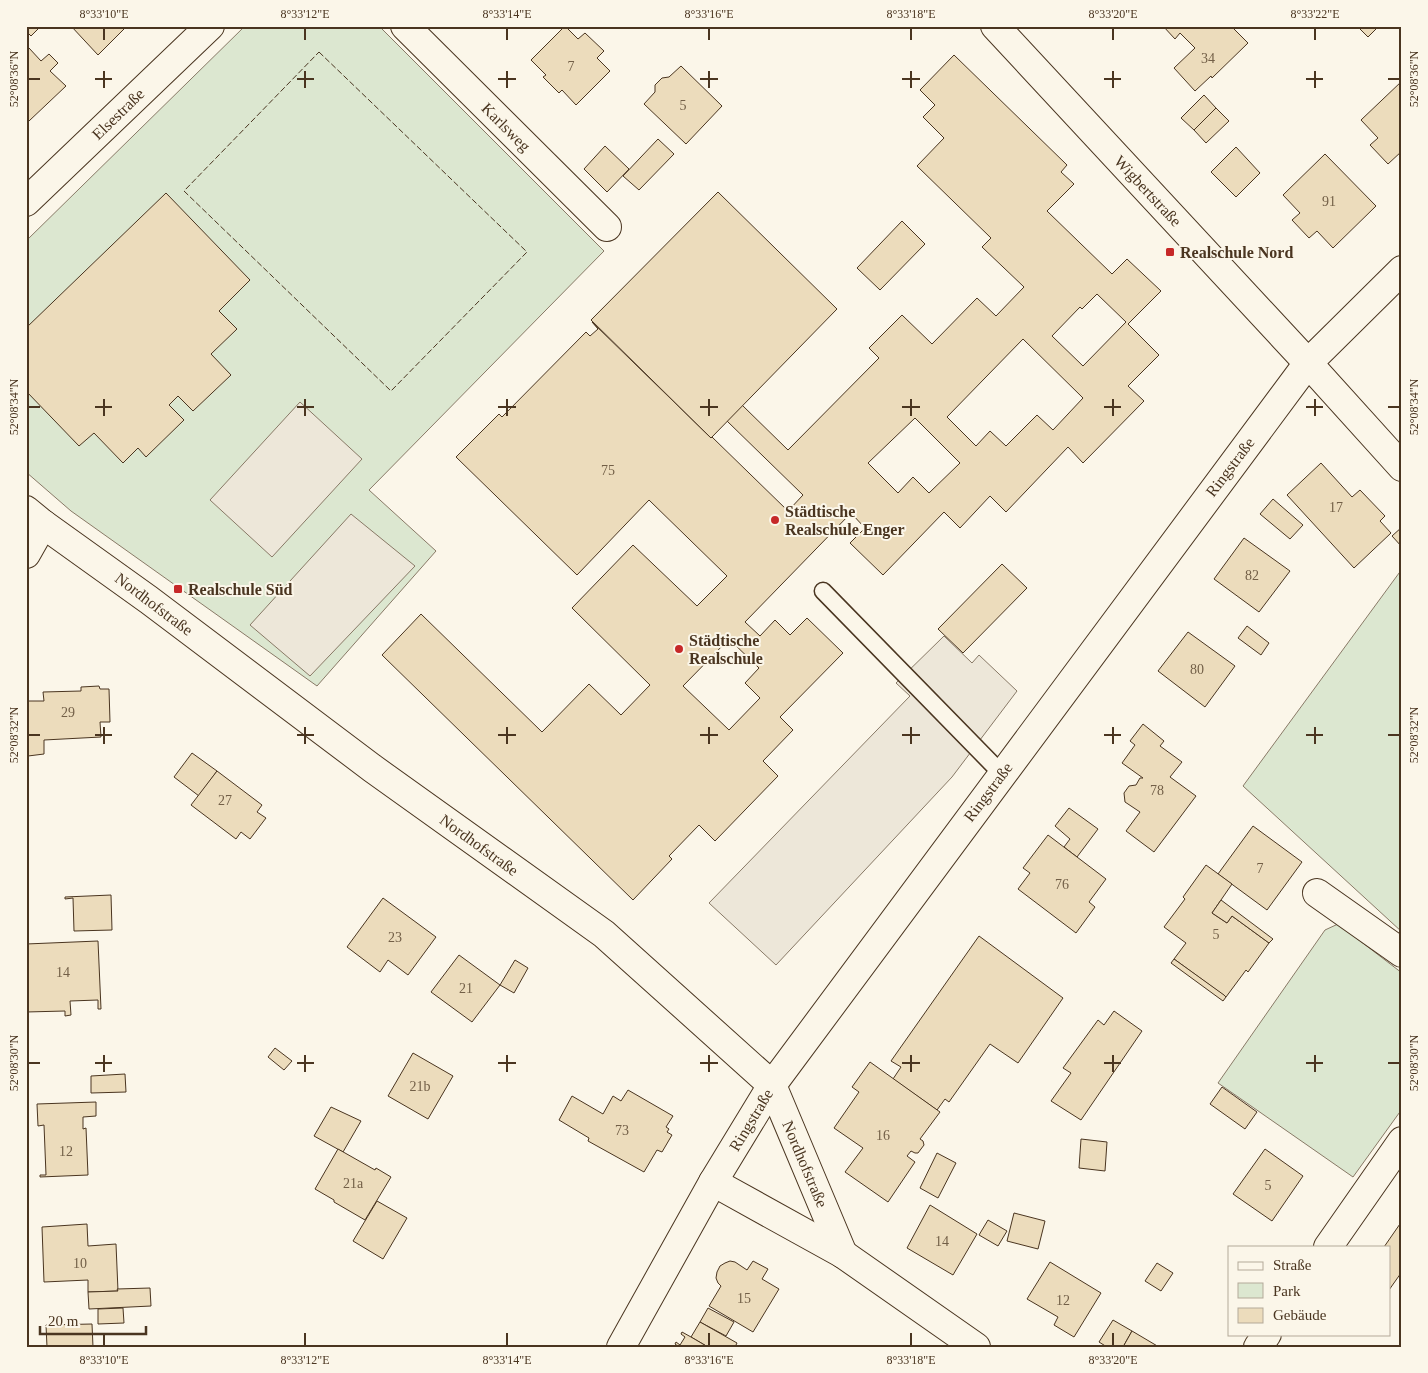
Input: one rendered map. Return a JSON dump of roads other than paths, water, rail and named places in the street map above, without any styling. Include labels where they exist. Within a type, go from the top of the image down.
[{"type":"street","name":"Elsestraße","points":[[26,202],[210,26]]},
{"type":"street","name":"Karlsweg","points":[[405,26],[607,227]]},
{"type":"street","name":"Wigbertstraße","points":[[995,26],[1402,467]]},
{"type":"street","name":"Ringstraße","points":[[621,1347],[712,1182],[772,1085],[1308,363],[1402,270]]},
{"type":"street","points":[[26,554],[35,517]]},
{"type":"street","name":"Nordhofstraße","points":[[35,517],[150,600],[372,768],[604,934],[772,1085],[843,1254]]},
{"type":"street","points":[[1317,892],[1402,953]]},
{"type":"street","points":[[1329,1246],[1402,1142]]},
{"type":"street","points":[[712,1182],[843,1254],[976,1347]]},
{"type":"street","points":[[1258,1347],[1266,1336]]},
{"type":"lane","points":[[823,591],[1002,774]]},
{"type":"place","name":"Realschule Nord","points":[[1170,252]]},
{"type":"place","name":"Städtische Realschule Enger","points":[[775,520]]},
{"type":"place","name":"Realschule Süd","points":[[178,589]]},
{"type":"place","name":"Städtische Realschule","points":[[679,649]]}]
